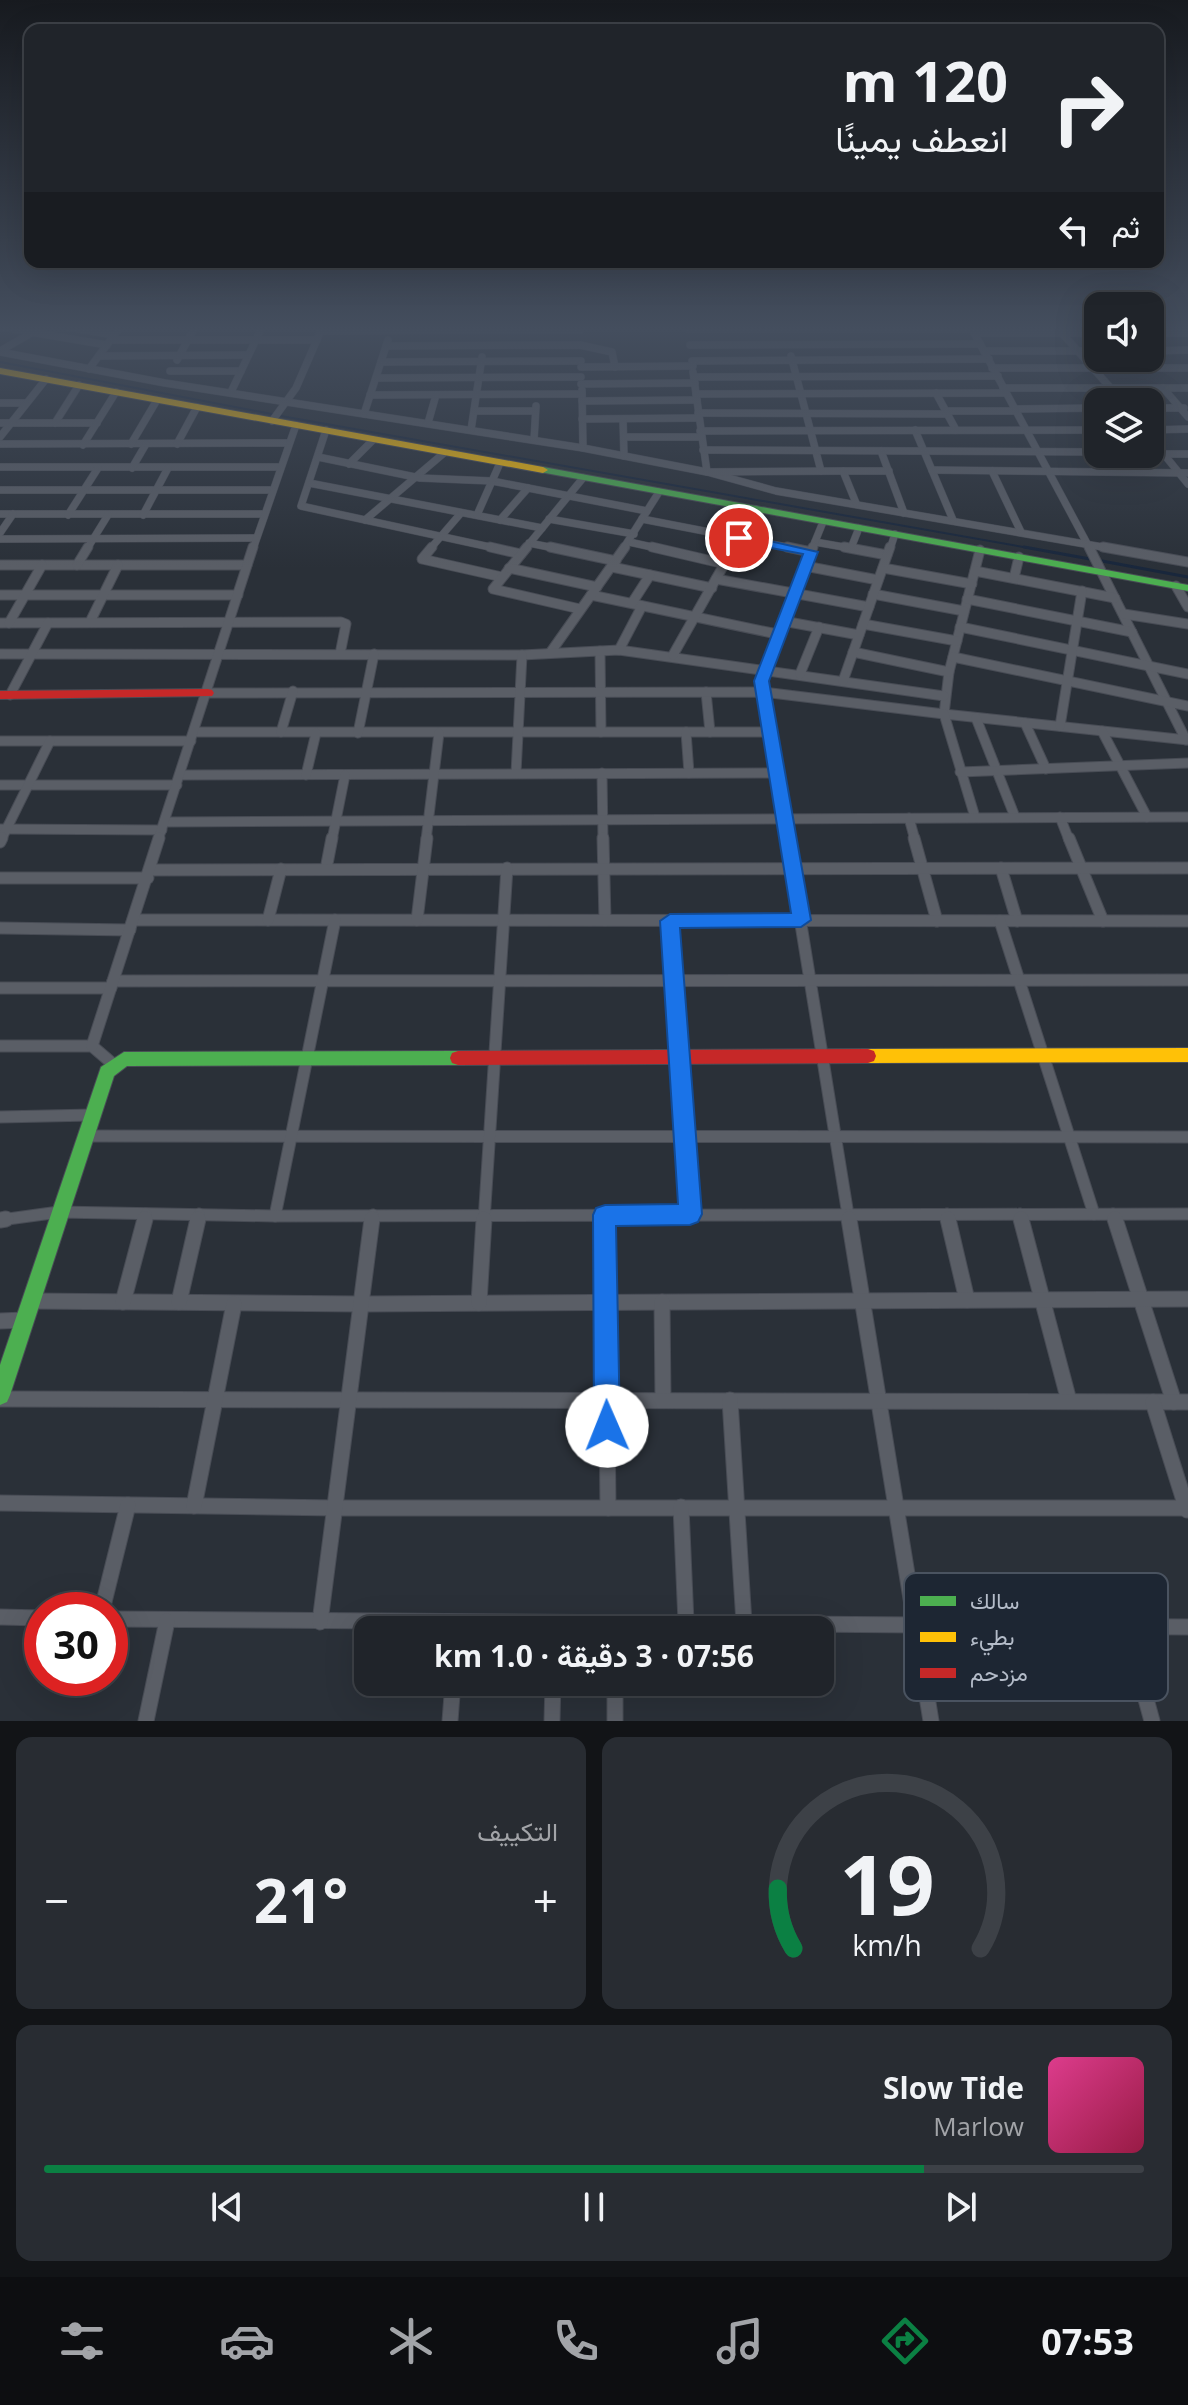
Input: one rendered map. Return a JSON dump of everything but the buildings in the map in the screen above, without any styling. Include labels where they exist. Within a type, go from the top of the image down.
[{"type":"main road","points":[[199,407],[1182,587]]},
{"type":"main road","points":[[5,695],[208,693]]},
{"type":"main road","points":[[0,1397],[92,1115],[113,1064],[137,1056],[1188,1055]]},
{"type":"street","points":[[0,437],[23,407]]},
{"type":"street","points":[[55,423],[65,407]]},
{"type":"street","points":[[83,445],[107,407]]},
{"type":"street","points":[[131,444],[153,407]]},
{"type":"street","points":[[177,444],[197,407]]},
{"type":"street","points":[[272,421],[282,407]]},
{"type":"street","points":[[324,407],[583,448],[707,472],[776,491],[1188,562]]},
{"type":"street","points":[[364,414],[366,407]]},
{"type":"street","points":[[428,423],[432,407]]},
{"type":"street","points":[[471,430],[476,407]]},
{"type":"street","points":[[534,440],[535,407]]},
{"type":"street","points":[[582,407],[583,448]]},
{"type":"street","points":[[697,407],[707,472]]},
{"type":"street","points":[[805,407],[821,471]]},
{"type":"street","points":[[944,407],[956,430]]},
{"type":"street","points":[[1014,407],[1040,451],[1187,740]]},
{"type":"street","points":[[1184,408],[1188,417]]},
{"type":"street","points":[[582,419],[806,412],[1084,409]]},
{"type":"street","points":[[475,411],[535,411]]},
{"type":"street","points":[[623,419],[624,456]]},
{"type":"street","points":[[0,423],[97,423]]},
{"type":"street","points":[[92,1046],[247,565],[296,425]]},
{"type":"street","points":[[1164,430],[1188,429]]},
{"type":"street","points":[[326,430],[301,506],[521,554]]},
{"type":"street","points":[[624,437],[810,430],[1084,430]]},
{"type":"street","points":[[915,430],[953,520]]},
{"type":"street","points":[[349,464],[373,440]]},
{"type":"street","points":[[0,444],[289,443]]},
{"type":"street","points":[[132,468],[146,444]]},
{"type":"street","points":[[42,467],[57,445]]},
{"type":"street","points":[[703,450],[1084,452]]},
{"type":"street","points":[[881,451],[904,513]]},
{"type":"street","points":[[365,520],[444,453]]},
{"type":"street","points":[[1164,454],[1188,454]]},
{"type":"street","points":[[1164,455],[1184,473],[1188,484]]},
{"type":"street","points":[[318,457],[416,478],[492,481],[811,552]]},
{"type":"street","points":[[477,515],[500,463]]},
{"type":"street","points":[[0,467],[280,467]]},
{"type":"street","points":[[68,515],[98,468]]},
{"type":"street","points":[[143,515],[168,468]]},
{"type":"street","points":[[932,470],[1184,473]]},
{"type":"street","points":[[843,471],[856,503]]},
{"type":"street","points":[[707,472],[889,471]]},
{"type":"street","points":[[992,471],[1021,532]]},
{"type":"street","points":[[771,472],[776,491]]},
{"type":"street","points":[[580,609],[494,591],[509,568],[583,478]]},
{"type":"street","points":[[309,483],[542,528]]},
{"type":"street","points":[[500,520],[528,488]]},
{"type":"street","points":[[0,490],[272,490]]},
{"type":"street","points":[[550,653],[632,538],[659,492]]},
{"type":"street","points":[[673,655],[756,509]]},
{"type":"street","points":[[461,513],[422,557],[424,560],[502,577]]},
{"type":"street","points":[[0,514],[264,514]]},
{"type":"street","points":[[13,514],[0,536],[256,538]]},
{"type":"street","points":[[77,565],[108,515]]},
{"type":"street","points":[[549,519],[725,564]]},
{"type":"street","points":[[823,522],[764,669],[763,692],[906,1573]]},
{"type":"street","points":[[851,548],[859,528]]},
{"type":"street","points":[[843,681],[895,534]]},
{"type":"street","points":[[815,542],[887,555]]},
{"type":"street","points":[[529,543],[650,575],[794,593],[869,607]]},
{"type":"street","points":[[975,817],[944,714],[944,696],[980,550]]},
{"type":"street","points":[[1014,578],[1019,557]]},
{"type":"street","points":[[0,565],[247,565]]},
{"type":"street","points":[[5,623],[42,565]]},
{"type":"street","points":[[90,622],[118,565]]},
{"type":"street","points":[[805,566],[878,580]]},
{"type":"street","points":[[509,568],[637,604],[777,634]]},
{"type":"street","points":[[883,568],[972,584]]},
{"type":"street","points":[[975,571],[1115,598]]},
{"type":"street","points":[[619,650],[650,575]]},
{"type":"street","points":[[1182,587],[1188,607]]},
{"type":"street","points":[[1060,726],[1082,591]]},
{"type":"street","points":[[873,594],[964,611]]},
{"type":"street","points":[[0,595],[238,595]]},
{"type":"street","points":[[967,599],[1132,632]]},
{"type":"street","points":[[1124,614],[1188,624]]},
{"type":"street","points":[[783,621],[859,635]]},
{"type":"street","points":[[5,623],[344,622],[340,654]]},
{"type":"street","points":[[5,695],[48,623]]},
{"type":"street","points":[[863,624],[957,641]]},
{"type":"street","points":[[800,674],[819,627]]},
{"type":"street","points":[[960,627],[1188,674]]},
{"type":"street","points":[[0,654],[522,655],[619,650],[673,655],[944,696]]},
{"type":"street","points":[[600,651],[601,732]]},
{"type":"street","points":[[853,652],[949,672]]},
{"type":"street","points":[[358,733],[374,654]]},
{"type":"street","points":[[516,773],[522,655]]},
{"type":"street","points":[[953,657],[1188,706]]},
{"type":"street","points":[[281,732],[293,691]]},
{"type":"street","points":[[706,692],[710,732]]},
{"type":"street","points":[[208,693],[763,692],[1187,740]]},
{"type":"street","points":[[976,718],[1015,817]]},
{"type":"street","points":[[1025,723],[1046,769]]},
{"type":"street","points":[[1102,731],[1147,817]]},
{"type":"street","points":[[0,741],[281,732],[770,732]]},
{"type":"street","points":[[686,732],[689,773]]},
{"type":"street","points":[[306,775],[316,733]]},
{"type":"street","points":[[417,920],[439,733]]},
{"type":"street","points":[[0,842],[3,829],[50,741]]},
{"type":"street","points":[[960,772],[1188,763]]},
{"type":"street","points":[[602,773],[605,920]]},
{"type":"street","points":[[0,785],[306,775],[777,773]]},
{"type":"street","points":[[326,869],[345,775]]},
{"type":"street","points":[[1060,817],[1103,921]]},
{"type":"street","points":[[3,829],[336,820],[1188,817]]},
{"type":"street","points":[[909,818],[937,921]]},
{"type":"street","points":[[479,1303],[492,1057],[507,868]]},
{"type":"street","points":[[1001,868],[1017,921]]},
{"type":"street","points":[[0,878],[281,869],[1188,868]]},
{"type":"street","points":[[268,920],[281,869]]},
{"type":"street","points":[[0,928],[268,920],[1188,921]]},
{"type":"street","points":[[275,1216],[335,920]]},
{"type":"street","points":[[670,921],[690,1214]]},
{"type":"street","points":[[1000,921],[1094,1214]]},
{"type":"street","points":[[0,988],[323,981],[1188,980]]},
{"type":"street","points":[[0,1046],[92,1046],[113,1064]]},
{"type":"street","points":[[0,1117],[92,1115]]},
{"type":"street","points":[[85,1136],[292,1139],[1188,1137]]},
{"type":"street","points":[[0,1220],[59,1212],[275,1216],[1188,1214]]},
{"type":"street","points":[[123,1302],[146,1214]]},
{"type":"street","points":[[179,1302],[199,1214]]},
{"type":"street","points":[[947,1214],[967,1300]]},
{"type":"street","points":[[1020,1214],[1069,1401]]},
{"type":"street","points":[[0,1397],[349,1402],[663,1399],[1181,1402],[1140,1299],[1113,1214]]},
{"type":"street","points":[[320,1622],[373,1215]]},
{"type":"street","points":[[605,1215],[608,1508]]},
{"type":"street","points":[[30,1301],[362,1304],[1188,1299]]},
{"type":"street","points":[[662,1302],[663,1399]]},
{"type":"street","points":[[194,1506],[234,1304]]},
{"type":"street","points":[[0,1321],[24,1320]]},
{"type":"street","points":[[730,1400],[744,1616]]},
{"type":"street","points":[[0,1503],[336,1508],[736,1506],[1188,1509],[1153,1402]]},
{"type":"street","points":[[106,1592],[128,1505]]},
{"type":"street","points":[[681,1507],[686,1616]]},
{"type":"street","points":[[0,1617],[24,1618]]},
{"type":"street","points":[[128,1620],[354,1623]]},
{"type":"street","points":[[146,1721],[167,1621]]},
{"type":"street","points":[[834,1625],[904,1626]]},
{"type":"street","points":[[1168,1627],[1188,1627]]},
{"type":"street","points":[[450,1721],[452,1696]]},
{"type":"street","points":[[552,1721],[553,1696]]},
{"type":"street","points":[[615,1696],[615,1721]]},
{"type":"street","points":[[927,1701],[931,1721]]},
{"type":"street","points":[[1147,1701],[1152,1721]]},
{"type":"waterway","points":[[237,407],[272,414]]},
{"type":"waterway","points":[[281,416],[1035,549]]},
{"type":"waterway","points":[[1024,547],[1035,549]]},
{"type":"waterway","points":[[1035,549],[1090,559]]},
{"type":"waterway","points":[[1102,561],[1188,577]]},
{"type":"traffic: fast","points":[[543,470],[1188,588]]},
{"type":"traffic: fast","points":[[0,1395],[107,1072],[124,1059],[458,1058]]},
{"type":"traffic: slow","points":[[199,407],[543,470]]},
{"type":"traffic: slow","points":[[868,1056],[1188,1055]]},
{"type":"traffic: jam","points":[[0,695],[208,693]]},
{"type":"traffic: jam","points":[[458,1058],[868,1056]]},
{"type":"route","points":[[607,1426],[605,1215],[690,1214],[675,1031],[670,921],[801,920],[761,681],[811,552],[739,538]]}]
